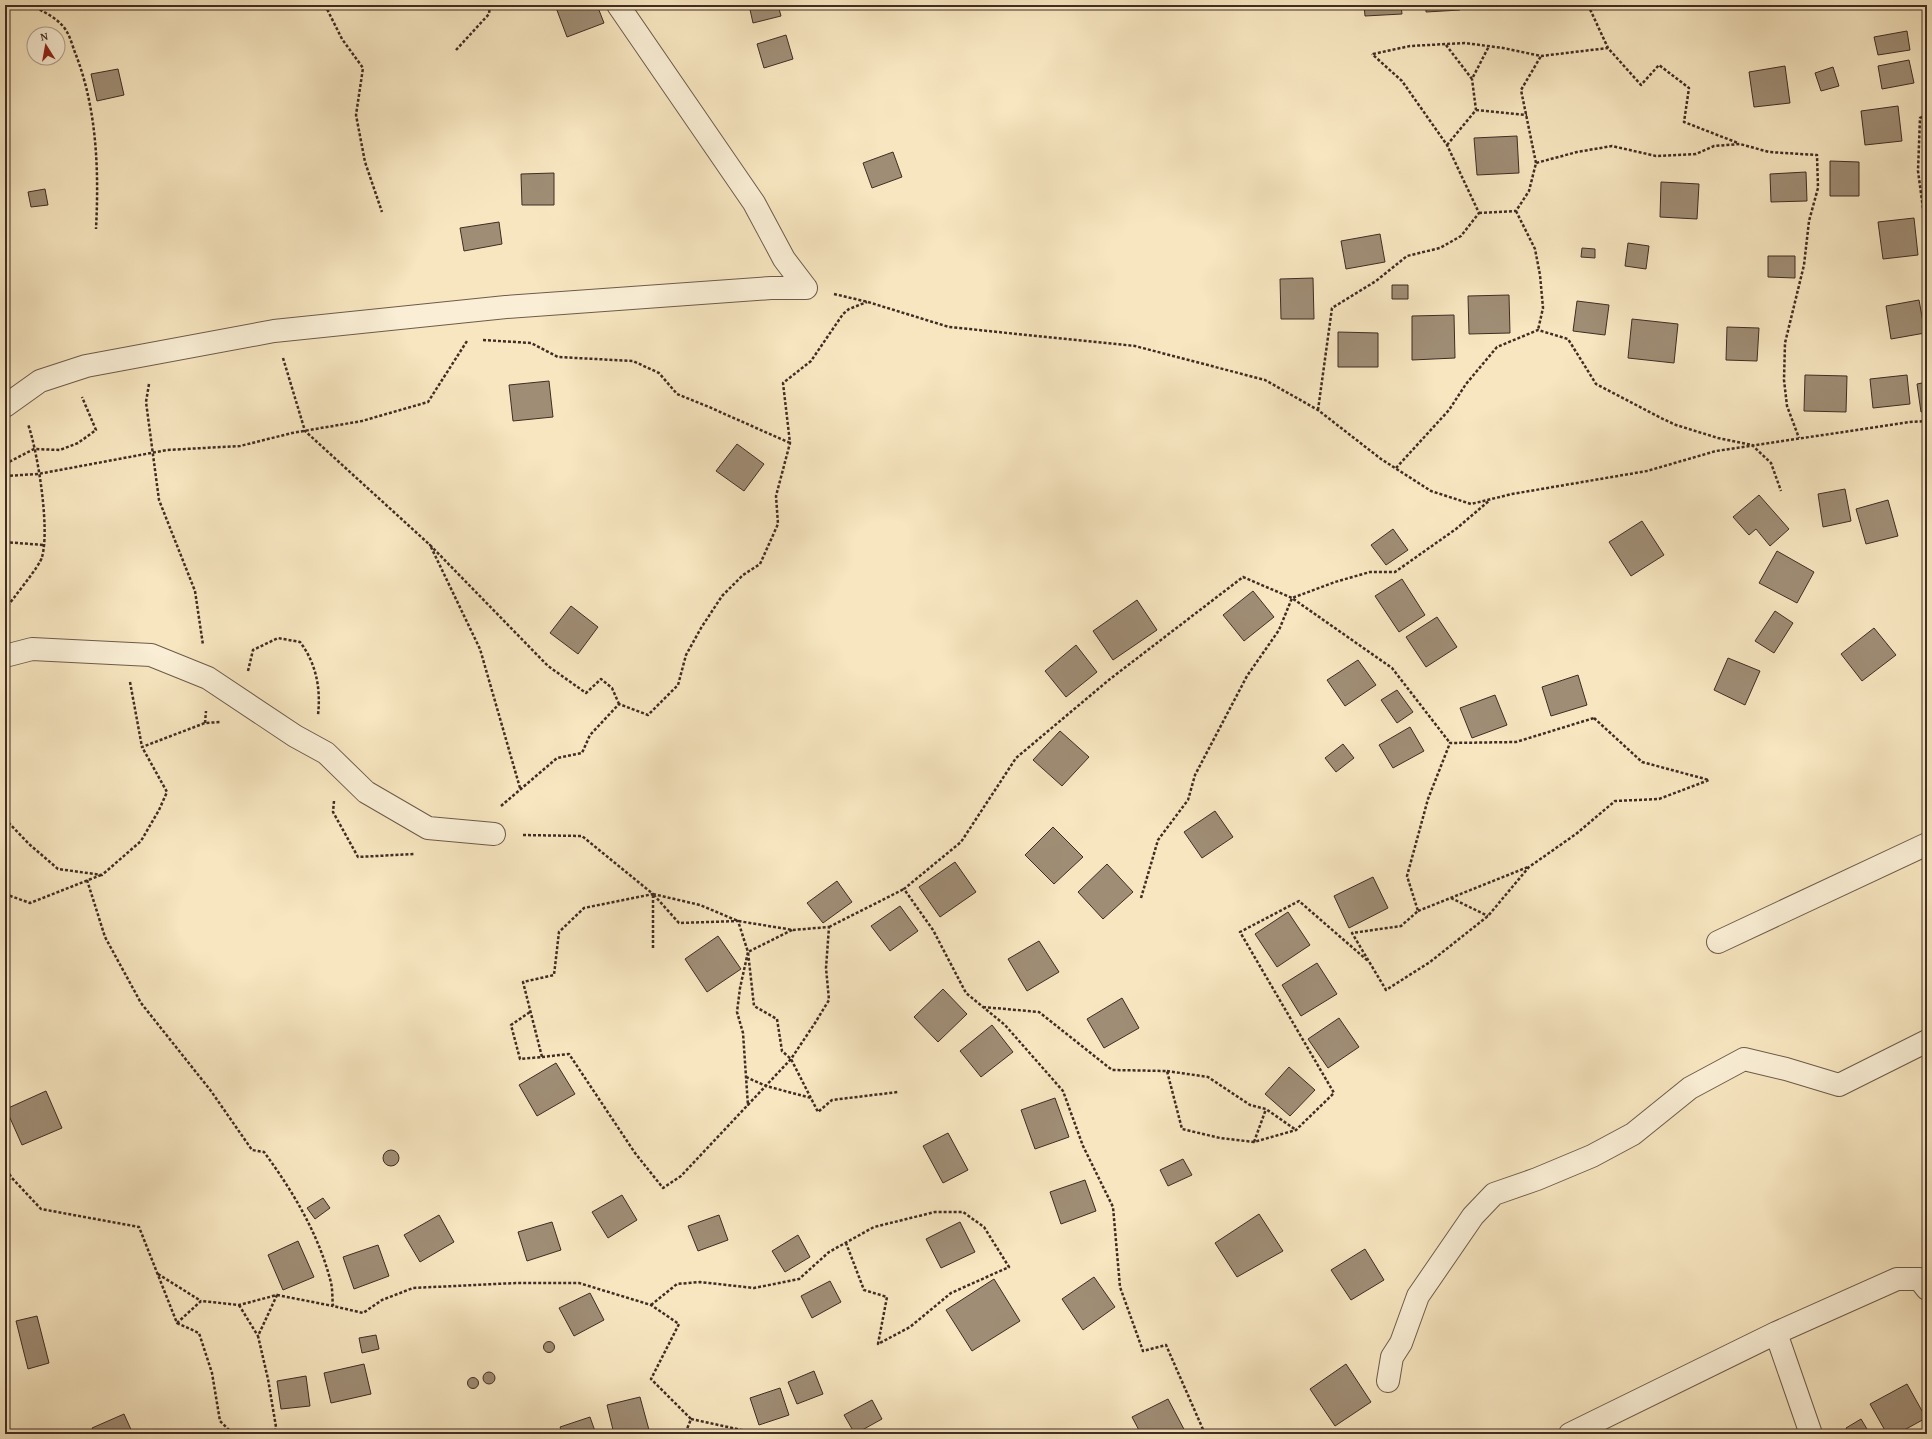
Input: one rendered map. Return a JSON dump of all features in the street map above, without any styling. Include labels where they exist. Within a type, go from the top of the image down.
[{"type":"street","points":[[618,5],[754,202],[784,259],[806,288]]},
{"type":"street","points":[[9,403],[40,381],[86,366],[274,331],[453,312],[771,288],[806,288]]},
{"type":"street","points":[[5,656],[32,649],[152,655],[208,678],[294,736],[326,753],[366,792],[428,828],[494,834]]},
{"type":"street","points":[[1718,942],[1927,844]]},
{"type":"street","points":[[1388,1381],[1392,1356],[1401,1343],[1418,1296],[1473,1216],[1494,1194],[1537,1180],[1592,1156],[1633,1134],[1690,1088],[1744,1059],[1786,1069],[1839,1085],[1927,1041]]},
{"type":"street","points":[[1570,1434],[1776,1333],[1897,1279],[1919,1279],[1927,1289]]},
{"type":"street","points":[[1776,1333],[1811,1434]]},
{"type":"path","points":[[31,5],[51,16],[67,31],[82,71],[90,101],[94,133],[98,192],[96,229]]},
{"type":"path","points":[[324,5],[342,39],[363,68],[356,116],[365,162],[382,212]]},
{"type":"path","points":[[456,50],[489,14],[490,5]]},
{"type":"path","points":[[1588,5],[1608,48],[1641,85],[1659,65],[1689,88],[1684,122],[1740,144],[1769,152],[1817,155],[1818,188],[1809,221],[1804,265],[1785,342],[1784,380],[1787,406],[1799,438]]},
{"type":"path","points":[[1479,213],[1447,144],[1402,81],[1372,54],[1410,46],[1465,43],[1541,56],[1608,48]]},
{"type":"path","points":[[1446,44],[1472,79],[1476,110],[1447,144]]},
{"type":"path","points":[[1472,79],[1489,46]]},
{"type":"path","points":[[1516,211],[1528,191],[1536,163],[1521,90],[1541,56]]},
{"type":"path","points":[[1476,110],[1527,116]]},
{"type":"path","points":[[1927,115],[1920,118],[1918,171],[1927,238]]},
{"type":"path","points":[[1536,163],[1577,152],[1612,146],[1656,156],[1696,154],[1714,146],[1740,144]]},
{"type":"path","points":[[1318,410],[1332,308],[1376,281],[1407,256],[1440,248],[1461,236],[1479,213],[1516,211]]},
{"type":"path","points":[[1516,211],[1535,249],[1540,274],[1543,308],[1538,330]]},
{"type":"path","points":[[806,288],[868,302],[949,327],[1135,346],[1265,380],[1318,410],[1381,459],[1431,491],[1471,504],[1520,493],[1646,471],[1716,451],[1910,422],[1927,422]]},
{"type":"path","points":[[274,331],[305,431],[430,546],[548,666],[586,693],[601,679],[612,688],[619,704],[648,715],[678,685],[686,655],[701,628],[722,596],[743,575],[760,564],[778,524],[776,496],[790,443],[782,383],[810,361],[843,314],[849,309],[868,302]]},
{"type":"path","points":[[453,312],[468,339]]},
{"type":"path","points":[[1396,468],[1449,410],[1466,384],[1497,347],[1538,330],[1568,339],[1596,384],[1676,425],[1718,438],[1752,445],[1771,464],[1781,491]]},
{"type":"path","points":[[468,339],[531,343],[558,357],[633,361],[659,373],[677,394],[790,443]]},
{"type":"path","points":[[5,476],[38,474],[167,450],[240,446],[305,431],[362,421],[428,402],[468,339]]},
{"type":"path","points":[[153,353],[146,402],[159,500],[195,591],[208,678]]},
{"type":"path","points":[[5,464],[34,449],[60,450],[78,443],[96,430],[86,403],[69,372]]},
{"type":"path","points":[[5,610],[42,558],[45,520],[34,449],[28,425],[9,403]]},
{"type":"path","points":[[1141,898],[1158,840],[1188,800],[1195,775],[1247,676],[1279,630],[1292,598],[1335,582],[1370,572],[1395,572],[1456,529],[1491,499]]},
{"type":"path","points":[[5,542],[43,545]]},
{"type":"path","points":[[430,546],[480,649],[520,788]]},
{"type":"path","points":[[494,834],[582,836],[653,894],[679,922],[738,921],[793,930],[829,927],[904,889],[961,842],[1016,758],[1110,679],[1243,577],[1292,598],[1392,668],[1450,743]]},
{"type":"path","points":[[142,747],[205,723],[236,721],[253,650],[278,638],[300,642],[310,656],[317,678],[319,703],[316,727],[326,753],[336,788],[333,812],[358,857],[418,854]]},
{"type":"path","points":[[5,894],[30,903],[102,875],[141,841],[159,810],[166,792],[142,747],[125,654]]},
{"type":"path","points":[[473,832],[520,788],[557,758],[582,753],[590,735],[619,704]]},
{"type":"path","points":[[1450,743],[1516,742],[1594,718],[1642,762],[1709,780],[1659,799],[1615,802],[1576,834],[1529,867],[1418,911],[1401,926],[1352,932],[1386,990],[1430,962],[1488,916],[1529,867]]},
{"type":"path","points":[[1418,911],[1407,876],[1428,799],[1450,743]]},
{"type":"path","points":[[5,819],[29,844],[58,869],[102,875]]},
{"type":"path","points":[[87,880],[105,937],[141,1003],[211,1091],[252,1150],[264,1152],[289,1186],[315,1237],[331,1280],[333,1306]]},
{"type":"path","points":[[904,889],[933,930],[966,993],[1005,1025],[1063,1091],[1083,1146],[1113,1207],[1120,1287],[1143,1351],[1166,1345],[1205,1434]]},
{"type":"path","points":[[653,894],[653,948]]},
{"type":"path","points":[[542,1058],[523,982],[554,975],[559,932],[584,908],[653,894],[700,905],[738,921],[748,952],[754,1006],[777,1019],[782,1051],[791,1059],[818,1112],[832,1100],[898,1092]]},
{"type":"path","points":[[1451,898],[1488,916]]},
{"type":"path","points":[[1166,1071],[1182,1129],[1220,1138],[1254,1142],[1296,1130],[1334,1093],[1240,932],[1299,901],[1370,962]]},
{"type":"path","points":[[530,1012],[511,1025],[520,1059],[542,1058],[569,1054],[635,1153],[663,1188],[681,1176],[791,1059],[829,1000],[826,968],[829,927]]},
{"type":"path","points":[[748,952],[793,930]]},
{"type":"path","points":[[748,952],[740,988],[737,1012],[743,1033],[748,1106]]},
{"type":"path","points":[[983,1007],[1039,1012],[1112,1070],[1166,1071],[1208,1077],[1250,1104],[1266,1109],[1296,1130]]},
{"type":"path","points":[[746,1076],[766,1086],[811,1098]]},
{"type":"path","points":[[1254,1142],[1266,1109]]},
{"type":"path","points":[[5,1165],[11,1178],[41,1209],[139,1227],[177,1323],[199,1332],[212,1373],[220,1421],[233,1434]]},
{"type":"path","points":[[5,1185],[11,1178]]},
{"type":"path","points":[[651,1305],[677,1284],[700,1282],[754,1288],[799,1279],[828,1252],[874,1227],[935,1212],[963,1212],[984,1227],[1009,1267],[951,1293],[910,1327],[878,1344],[887,1297],[864,1290],[846,1243]]},
{"type":"path","points":[[157,1274],[201,1301],[239,1305],[277,1295],[363,1313],[382,1300],[413,1288],[516,1283],[579,1283],[651,1305],[679,1324],[651,1379],[691,1419],[760,1434]]},
{"type":"path","points":[[258,1336],[277,1295]]},
{"type":"path","points":[[177,1323],[201,1301]]},
{"type":"path","points":[[239,1305],[258,1336],[268,1379],[276,1427],[275,1434]]},
{"type":"path","points":[[685,1434],[691,1419]]},
{"type":"building","points":[[555,5],[597,5],[604,23],[567,37]]},
{"type":"building","points":[[749,5],[778,5],[781,16],[753,23]]},
{"type":"building","points":[[1364,5],[1401,5],[1402,14],[1365,16]]},
{"type":"building","points":[[1426,5],[1460,5],[1460,10],[1426,12]]},
{"type":"building","points":[[1907,31],[1910,50],[1878,55],[1874,37]]},
{"type":"building","points":[[786,35],[793,59],[764,68],[757,44]]},
{"type":"building","points":[[1909,60],[1914,83],[1882,89],[1878,66]]},
{"type":"building","points":[[1785,66],[1790,103],[1754,107],[1749,72]]},
{"type":"building","points":[[1833,67],[1839,86],[1821,91],[1815,73]]},
{"type":"building","points":[[118,69],[124,95],[97,101],[91,74]]},
{"type":"building","points":[[1898,106],[1902,141],[1865,145],[1861,111]]},
{"type":"building","points":[[1517,136],[1519,173],[1477,175],[1474,138]]},
{"type":"building","points":[[893,152],[902,177],[872,188],[863,163]]},
{"type":"building","points":[[1830,161],[1859,162],[1859,196],[1830,196]]},
{"type":"building","points":[[1806,172],[1807,201],[1771,202],[1770,174]]},
{"type":"building","points":[[554,173],[554,205],[522,205],[521,174]]},
{"type":"building","points":[[1661,182],[1699,184],[1697,219],[1660,217]]},
{"type":"building","points":[[45,189],[48,205],[31,207],[28,192]]},
{"type":"building","points":[[1914,218],[1918,255],[1883,259],[1878,222]]},
{"type":"building","points":[[499,222],[502,244],[464,251],[460,228]]},
{"type":"building","points":[[1380,234],[1385,262],[1346,269],[1341,241]]},
{"type":"building","points":[[1628,243],[1649,246],[1646,269],[1625,266]]},
{"type":"building","points":[[1582,248],[1595,249],[1595,258],[1581,257]]},
{"type":"building","points":[[1768,256],[1795,256],[1795,278],[1768,277]]},
{"type":"building","points":[[1313,278],[1314,319],[1281,319],[1280,279]]},
{"type":"building","points":[[1392,285],[1408,285],[1408,299],[1392,299]]},
{"type":"building","points":[[1509,295],[1510,333],[1469,334],[1468,296]]},
{"type":"building","points":[[1919,300],[1925,333],[1891,339],[1886,306]]},
{"type":"building","points":[[1577,301],[1609,305],[1605,335],[1573,331]]},
{"type":"building","points":[[1454,315],[1455,358],[1412,360],[1412,316]]},
{"type":"building","points":[[1632,319],[1678,324],[1674,363],[1628,358]]},
{"type":"building","points":[[1727,327],[1759,328],[1757,361],[1726,360]]},
{"type":"building","points":[[1338,332],[1378,333],[1378,367],[1338,367]]},
{"type":"building","points":[[1805,375],[1847,376],[1846,412],[1804,411]]},
{"type":"building","points":[[1907,375],[1910,404],[1873,408],[1870,379]]},
{"type":"building","points":[[549,381],[553,417],[513,421],[509,385]]},
{"type":"building","points":[[1927,382],[1927,411],[1921,412],[1917,384]]},
{"type":"building","points":[[737,444],[764,464],[744,491],[716,471]]},
{"type":"building","points":[[1845,489],[1851,521],[1823,527],[1818,494]]},
{"type":"building","points":[[1759,495],[1789,529],[1770,546],[1756,529],[1749,535],[1733,517]]},
{"type":"building","points":[[1888,500],[1898,536],[1866,544],[1856,509]]},
{"type":"building","points":[[1642,521],[1664,555],[1631,576],[1609,542]]},
{"type":"building","points":[[1393,529],[1408,550],[1386,565],[1371,545]]},
{"type":"building","points":[[1777,551],[1814,572],[1797,603],[1759,583]]},
{"type":"building","points":[[1402,579],[1425,615],[1399,632],[1375,596]]},
{"type":"building","points":[[1253,591],[1274,617],[1244,641],[1223,615]]},
{"type":"building","points":[[1137,600],[1157,630],[1113,660],[1093,631]]},
{"type":"building","points":[[571,606],[598,627],[578,654],[550,633]]},
{"type":"building","points":[[1775,611],[1793,623],[1774,653],[1755,641]]},
{"type":"building","points":[[1437,617],[1457,647],[1426,667],[1406,637]]},
{"type":"building","points":[[1874,628],[1896,655],[1862,681],[1841,654]]},
{"type":"building","points":[[1076,645],[1097,672],[1066,697],[1045,671]]},
{"type":"building","points":[[1728,658],[1760,671],[1745,705],[1714,690]]},
{"type":"building","points":[[1358,660],[1376,685],[1345,706],[1327,680]]},
{"type":"building","points":[[1578,675],[1587,705],[1551,716],[1542,687]]},
{"type":"building","points":[[1397,690],[1413,712],[1397,723],[1381,700]]},
{"type":"building","points":[[1495,695],[1507,725],[1472,738],[1460,708]]},
{"type":"building","points":[[1410,727],[1424,751],[1393,768],[1379,745]]},
{"type":"building","points":[[1060,731],[1089,757],[1062,786],[1033,760]]},
{"type":"building","points":[[1343,744],[1354,758],[1336,772],[1325,758]]},
{"type":"building","points":[[1215,811],[1233,837],[1202,858],[1184,832]]},
{"type":"building","points":[[1053,827],[1083,857],[1054,884],[1025,855]]},
{"type":"building","points":[[955,862],[976,892],[940,917],[919,887]]},
{"type":"building","points":[[1107,864],[1133,892],[1103,919],[1078,892]]},
{"type":"building","points":[[1373,877],[1388,908],[1349,928],[1334,896]]},
{"type":"building","points":[[837,881],[852,902],[823,923],[807,903]]},
{"type":"building","points":[[900,906],[918,931],[890,951],[871,926]]},
{"type":"building","points":[[1288,912],[1310,945],[1277,967],[1255,934]]},
{"type":"building","points":[[718,936],[741,969],[707,992],[685,959]]},
{"type":"building","points":[[1039,941],[1059,972],[1027,991],[1008,959]]},
{"type":"building","points":[[1317,963],[1337,994],[1301,1016],[1282,985]]},
{"type":"building","points":[[943,989],[967,1014],[938,1042],[914,1017]]},
{"type":"building","points":[[1122,998],[1139,1028],[1104,1048],[1087,1019]]},
{"type":"building","points":[[1339,1018],[1359,1047],[1328,1068],[1308,1039]]},
{"type":"building","points":[[992,1025],[1013,1052],[981,1077],[960,1051]]},
{"type":"building","points":[[556,1063],[575,1094],[537,1116],[519,1085]]},
{"type":"building","points":[[1289,1067],[1315,1090],[1290,1116],[1265,1094]]},
{"type":"building","points":[[46,1091],[62,1128],[22,1145],[6,1109]]},
{"type":"building","points":[[1055,1098],[1069,1137],[1035,1149],[1021,1110]]},
{"type":"building","points":[[948,1133],[968,1170],[943,1183],[923,1146]]},
{"type":"building","points":[[391,1150],[397,1152],[399,1158],[397,1164],[391,1166],[385,1164],[383,1158],[385,1152]]},
{"type":"building","points":[[1183,1159],[1192,1175],[1168,1186],[1160,1170]]},
{"type":"building","points":[[1085,1180],[1096,1211],[1061,1224],[1050,1192]]},
{"type":"building","points":[[622,1195],[637,1220],[608,1238],[592,1212]]},
{"type":"building","points":[[323,1198],[330,1208],[315,1219],[307,1208]]},
{"type":"building","points":[[1259,1214],[1283,1251],[1237,1277],[1215,1243]]},
{"type":"building","points":[[439,1215],[454,1242],[420,1262],[404,1235]]},
{"type":"building","points":[[719,1215],[728,1240],[698,1251],[688,1226]]},
{"type":"building","points":[[552,1222],[561,1250],[527,1261],[518,1232]]},
{"type":"building","points":[[960,1222],[975,1252],[941,1268],[926,1239]]},
{"type":"building","points":[[798,1235],[810,1257],[785,1272],[772,1251]]},
{"type":"building","points":[[298,1241],[314,1277],[283,1290],[268,1255]]},
{"type":"building","points":[[378,1245],[389,1276],[354,1289],[343,1257]]},
{"type":"building","points":[[1365,1249],[1384,1280],[1351,1300],[1331,1270]]},
{"type":"building","points":[[5,1275],[7,1275],[9,1294],[5,1294]]},
{"type":"building","points":[[1094,1277],[1115,1307],[1083,1330],[1062,1299]]},
{"type":"building","points":[[994,1279],[1020,1321],[972,1351],[946,1310]]},
{"type":"building","points":[[830,1281],[841,1302],[812,1318],[801,1296]]},
{"type":"building","points":[[590,1293],[604,1320],[574,1336],[559,1308]]},
{"type":"building","points":[[37,1316],[49,1363],[28,1369],[16,1321]]},
{"type":"building","points":[[376,1335],[379,1349],[362,1353],[359,1338]]},
{"type":"building","points":[[547,1342],[551,1342],[553,1343],[553,1351],[547,1352],[544,1349],[544,1345]]},
{"type":"building","points":[[364,1364],[371,1394],[331,1403],[324,1373]]},
{"type":"building","points":[[1346,1364],[1371,1402],[1335,1426],[1310,1389]]},
{"type":"building","points":[[814,1371],[823,1394],[797,1404],[788,1382]]},
{"type":"building","points":[[487,1372],[491,1372],[495,1378],[491,1384],[487,1384],[483,1380],[483,1376]]},
{"type":"building","points":[[306,1376],[310,1406],[281,1409],[277,1381]]},
{"type":"building","points":[[473,1377],[477,1379],[479,1383],[477,1387],[473,1389],[469,1387],[467,1383],[469,1379]]},
{"type":"building","points":[[1907,1384],[1926,1418],[1897,1434],[1887,1434],[1870,1404]]},
{"type":"building","points":[[780,1388],[789,1415],[759,1425],[750,1398]]},
{"type":"building","points":[[640,1397],[649,1430],[636,1434],[614,1434],[607,1405]]},
{"type":"building","points":[[1168,1399],[1186,1433],[1141,1434],[1132,1417]]},
{"type":"building","points":[[872,1400],[882,1419],[855,1434],[844,1415]]},
{"type":"building","points":[[124,1414],[133,1434],[95,1434],[92,1428]]},
{"type":"building","points":[[590,1417],[596,1434],[563,1434],[560,1427]]},
{"type":"building","points":[[1861,1419],[1870,1434],[1849,1434],[1846,1428]]}]
